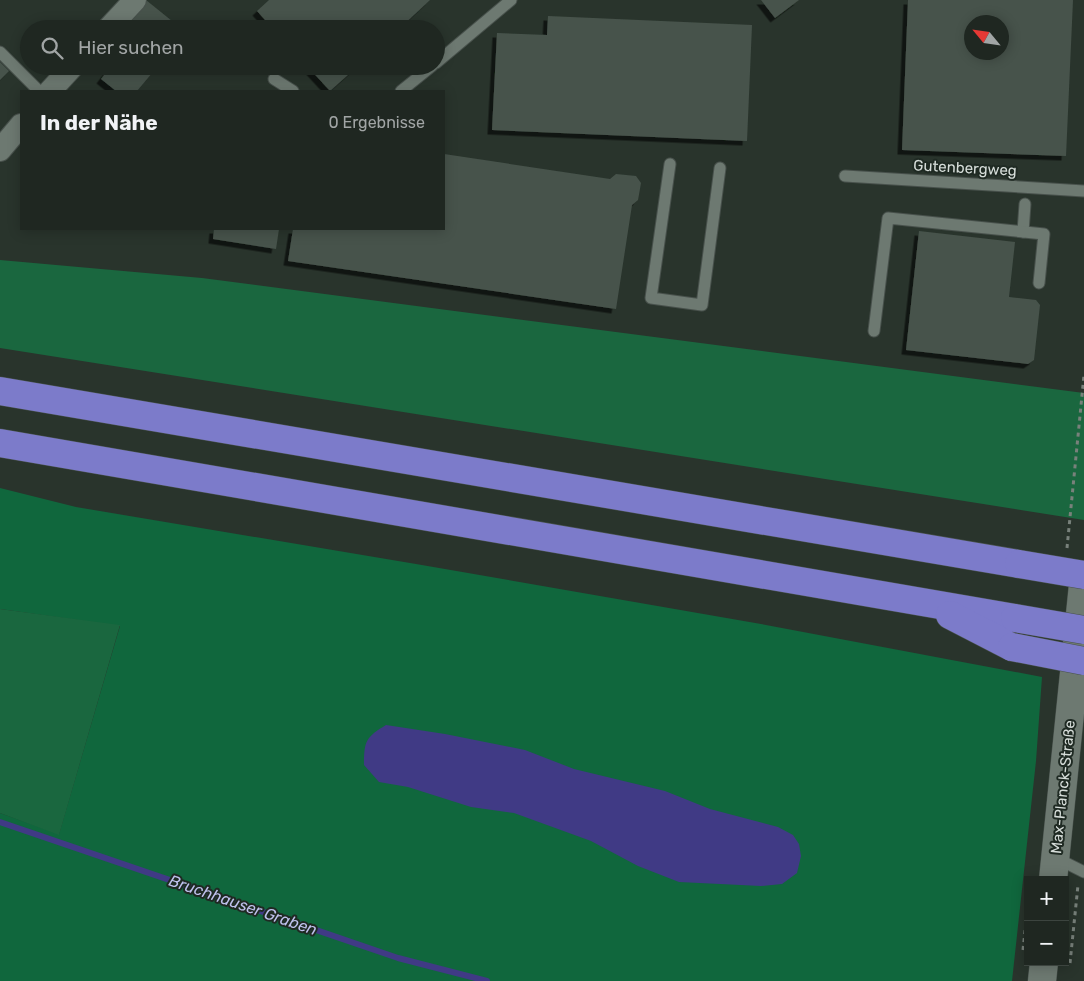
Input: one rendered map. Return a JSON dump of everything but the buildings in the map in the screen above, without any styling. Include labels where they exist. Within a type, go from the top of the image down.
[{"type":"highway","points":[[0,391],[1084,575]]},
{"type":"highway","points":[[0,443],[1084,630]]},
{"type":"highway","points":[[926,602],[1012,647],[1084,661]]},
{"type":"street","points":[[116,20],[135,0]]},
{"type":"street","points":[[51,90],[65,75]]},
{"type":"street","points":[[0,150],[20,126]]},
{"type":"street","name":"Max-Planck-Straße","points":[[1054,868],[1084,575]]},
{"type":"street","points":[[1042,981],[1044,966]]},
{"type":"lane","points":[[445,55],[511,0]]},
{"type":"lane","points":[[0,52],[20,72]]},
{"type":"lane","points":[[23,75],[38,90]]},
{"type":"lane","points":[[402,90],[421,75]]},
{"type":"lane","points":[[274,79],[291,90]]},
{"type":"lane","points":[[670,164],[651,298],[702,305],[720,168]]},
{"type":"lane","name":"Gutenbergweg","points":[[845,176],[1084,190]]},
{"type":"lane","points":[[1023,232],[1025,204]]},
{"type":"lane","points":[[874,332],[888,218],[1044,234],[1039,283]]},
{"type":"lane","points":[[1054,868],[1082,871]]},
{"type":"path","points":[[1062,921],[1082,871]]},
{"type":"green space","points":[[0,260],[202,278],[1084,393],[1084,520],[0,348]]},
{"type":"green space","points":[[0,488],[76,507],[761,624],[1042,677],[1036,761],[1012,981],[0,981],[0,813],[59,834],[120,626],[0,609]]},
{"type":"green space","points":[[0,609],[120,625],[59,835],[0,813]]},
{"type":"shaded area","points":[[386,725],[445,734],[525,750],[574,769],[665,791],[710,809],[778,827],[793,835],[799,844],[801,856],[797,873],[782,884],[761,886],[679,882],[638,866],[591,841],[514,813],[471,807],[408,787],[379,782],[364,765],[365,750],[370,737]]},
{"type":"waterway","name":"Bruchhauser Graben","points":[[0,822],[398,958],[487,981]]}]
